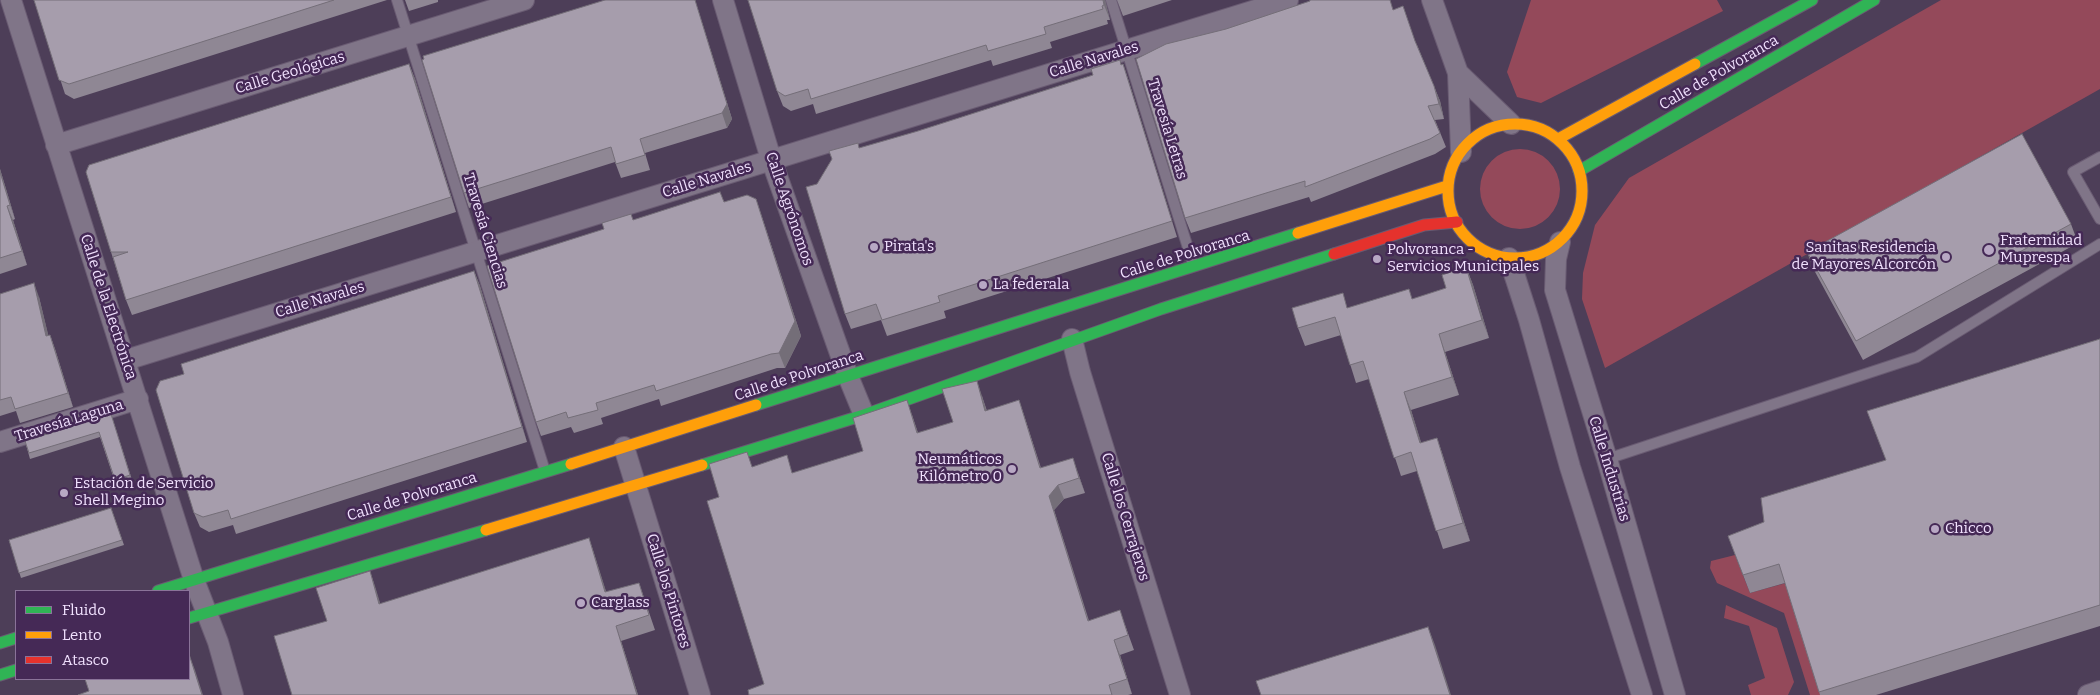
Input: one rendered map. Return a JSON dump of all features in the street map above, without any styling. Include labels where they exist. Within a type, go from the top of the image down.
[{"type":"street","name":"Calle de la Electrónica","points":[[11,0],[194,580],[197,616],[218,642],[233,695]]},
{"type":"street","name":"Calle Geológicas","points":[[56,145],[524,0]]},
{"type":"street","name":"Calle Agrónomos","points":[[723,0],[771,160],[848,376],[864,415]]},
{"type":"street","name":"Calle Navales","points":[[126,360],[1288,0]]},
{"type":"street","points":[[1432,0],[1458,73],[1461,152]]},
{"type":"street","name":"Calle de Polvoranca","points":[[1558,139],[1812,0]]},
{"type":"street","name":"Calle de Polvoranca","points":[[1579,171],[1874,0]]},
{"type":"street","points":[[1458,73],[1511,124]]},
{"type":"street","points":[[1511,124],[1536,127],[1558,139],[1571,153],[1579,171],[1582,192],[1578,213],[1560,242],[1537,254],[1509,258],[1485,250],[1470,241],[1457,222],[1451,208],[1447,186],[1452,168],[1461,152],[1474,138],[1492,128],[1511,124]]},
{"type":"street","name":"Calle de Polvoranca","points":[[161,590],[545,472],[1194,268],[1447,186]]},
{"type":"street","points":[[197,616],[636,486],[864,415],[1072,339],[1424,225],[1457,222]]},
{"type":"street","name":"Calle Industrias","points":[[1560,242],[1556,259],[1555,290],[1675,695]]},
{"type":"street","points":[[1509,258],[1529,320],[1570,467],[1642,695]]},
{"type":"street","name":"Calle los Cerrajeros","points":[[1072,339],[1080,372],[1180,695]]},
{"type":"street","name":"Travesía Laguna","points":[[0,442],[138,399]]},
{"type":"street","name":"Calle los Pintores","points":[[624,447],[700,695]]},
{"type":"street","points":[[0,643],[15,638]]},
{"type":"street","points":[[0,675],[15,670]]},
{"type":"street","points":[[2088,695],[2100,691]]},
{"type":"lane","name":"Travesía Ciencias","points":[[397,0],[545,472]]},
{"type":"lane","name":"Travesía Letras","points":[[1111,0],[1194,268]]},
{"type":"lane","points":[[2100,157],[2073,172],[2100,219]]},
{"type":"lane","points":[[1606,460],[1917,357],[2100,244]]},
{"type":"shaded area","points":[[1531,0],[1717,0],[1723,11],[1541,103],[1517,97],[1507,72]]},
{"type":"shaded area","points":[[1941,0],[2100,0],[2100,89],[1605,368],[1582,299],[1583,273],[1595,225],[1629,178]]},
{"type":"shaded area","points":[[1520,149],[1535,152],[1548,161],[1557,174],[1560,189],[1557,204],[1548,217],[1535,226],[1520,229],[1505,226],[1492,217],[1483,204],[1480,189],[1483,174],[1492,161],[1505,152]]},
{"type":"shaded area","points":[[1735,555],[1750,593],[1786,583],[1821,695],[1810,695],[1784,613],[1717,583],[1710,568],[1711,561]]},
{"type":"shaded area","points":[[1726,605],[1777,628],[1794,682],[1788,695],[1751,695],[1748,685],[1765,678],[1749,626],[1724,618]]},
{"type":"building","points":[[34,0],[334,0],[69,84],[59,80]]},
{"type":"building","points":[[605,0],[695,0],[727,104],[722,113],[640,139],[645,155],[616,164],[611,147],[464,193],[422,60],[424,59],[423,56]]},
{"type":"building","points":[[748,0],[1103,0],[1104,5],[1102,6],[1103,9],[1044,27],[1046,34],[988,51],[986,45],[811,99],[808,89],[785,96],[777,91]]},
{"type":"building","points":[[1310,0],[1390,0],[1393,10],[1403,6],[1434,86],[1439,104],[1428,106],[1440,133],[1430,139],[1305,187],[1305,181],[1185,218],[1136,59],[1166,44],[1226,29]]},
{"type":"building","points":[[1120,60],[1121,65],[1123,64],[1172,221],[938,296],[940,302],[882,320],[876,304],[845,314],[806,187],[817,184],[832,159],[829,151],[858,143],[859,148],[918,131],[1093,75],[1091,69]]},
{"type":"building","points":[[409,64],[451,197],[126,300],[113,257],[128,252],[111,252],[86,172],[89,165]]},
{"type":"building","name":"Sanitas Residencia de Mayores Alcorcón","points":[[2022,134],[2071,224],[1856,341],[1807,252]]},
{"type":"building","points":[[0,172],[10,205],[7,206],[22,251],[0,258]]},
{"type":"building","points":[[720,192],[724,202],[747,195],[756,199],[795,321],[779,353],[656,391],[654,385],[596,403],[598,410],[568,418],[566,412],[536,422],[487,266],[604,229],[602,223],[631,214],[633,220]]},
{"type":"building","points":[[1466,267],[1482,320],[1439,334],[1452,377],[1404,392],[1420,443],[1437,438],[1463,523],[1436,531],[1411,452],[1394,458],[1363,361],[1350,365],[1335,317],[1298,328],[1292,308],[1343,293],[1347,308],[1409,289],[1412,299],[1446,288],[1442,275]]},
{"type":"building","points":[[474,271],[522,427],[231,519],[228,510],[203,517],[194,513],[156,390],[160,381],[184,374],[181,364]]},
{"type":"building","points":[[34,283],[46,336],[50,335],[68,393],[15,409],[11,397],[0,400],[0,294]]},
{"type":"building","name":"Chicco","points":[[2100,339],[2100,605],[1819,692],[1779,564],[1743,575],[1728,536],[1764,522],[1761,498],[1886,460],[1867,411]]},
{"type":"building","points":[[977,381],[985,411],[1019,400],[1040,468],[1073,458],[1079,478],[1058,485],[1049,496],[1088,621],[1120,610],[1128,635],[1114,640],[1127,679],[1109,685],[1112,695],[749,695],[748,690],[764,684],[707,501],[719,497],[709,464],[747,452],[752,467],[787,455],[792,473],[863,451],[853,418],[907,400],[917,433],[953,422],[942,389]]},
{"type":"building","points":[[111,414],[130,475],[115,480],[99,432],[29,453],[25,441]]},
{"type":"building","points":[[111,508],[122,540],[19,573],[9,540]]},
{"type":"building","points":[[589,538],[605,592],[639,583],[649,615],[616,626],[637,695],[292,695],[274,636],[327,621],[316,588],[370,571],[379,604]]},
{"type":"building","points":[[1428,627],[1450,695],[1261,695],[1256,681]]},
{"type":"building","points":[[190,657],[202,695],[78,695],[89,691],[85,680],[190,680]]},
{"type":"traffic: fast","points":[[1695,64],[1812,0]]},
{"type":"traffic: fast","points":[[1579,171],[1874,0]]},
{"type":"traffic: fast","points":[[756,405],[1298,233]]},
{"type":"traffic: fast","points":[[702,465],[864,415],[1161,309],[1334,254]]},
{"type":"traffic: fast","points":[[161,590],[571,464]]},
{"type":"traffic: fast","points":[[190,618],[486,530]]},
{"type":"traffic: fast","points":[[0,643],[15,638]]},
{"type":"traffic: fast","points":[[0,675],[15,670]]},
{"type":"traffic: slow","points":[[1558,139],[1695,64]]},
{"type":"traffic: slow","points":[[1515,124],[1540,130],[1562,144],[1576,166],[1582,191],[1576,216],[1562,238],[1540,252],[1515,258],[1490,252],[1468,238],[1454,216],[1448,191],[1454,166],[1468,144],[1490,130],[1515,124]]},
{"type":"traffic: slow","points":[[1298,233],[1447,186]]},
{"type":"traffic: slow","points":[[571,464],[756,405]]},
{"type":"traffic: slow","points":[[486,530],[702,465]]},
{"type":"traffic: jam","points":[[1334,254],[1424,225],[1457,222]]},
{"type":"place","name":"Pirata's","points":[[874,247]]},
{"type":"place","name":"Fraternidad Muprespa","points":[[1989,250]]},
{"type":"place","name":"Sanitas Residencia de Mayores Alcorcón","points":[[1946,257]]},
{"type":"place","name":"Polvoranca - Servicios Municipales","points":[[1377,259]]},
{"type":"place","name":"La federala","points":[[983,285]]},
{"type":"place","name":"Neumáticos Kilómetro 0","points":[[1012,469]]},
{"type":"place","name":"Estación de Servicio Shell Megino","points":[[64,493]]},
{"type":"place","name":"Chicco","points":[[1935,529]]},
{"type":"place","name":"Carglass","points":[[581,603]]}]
